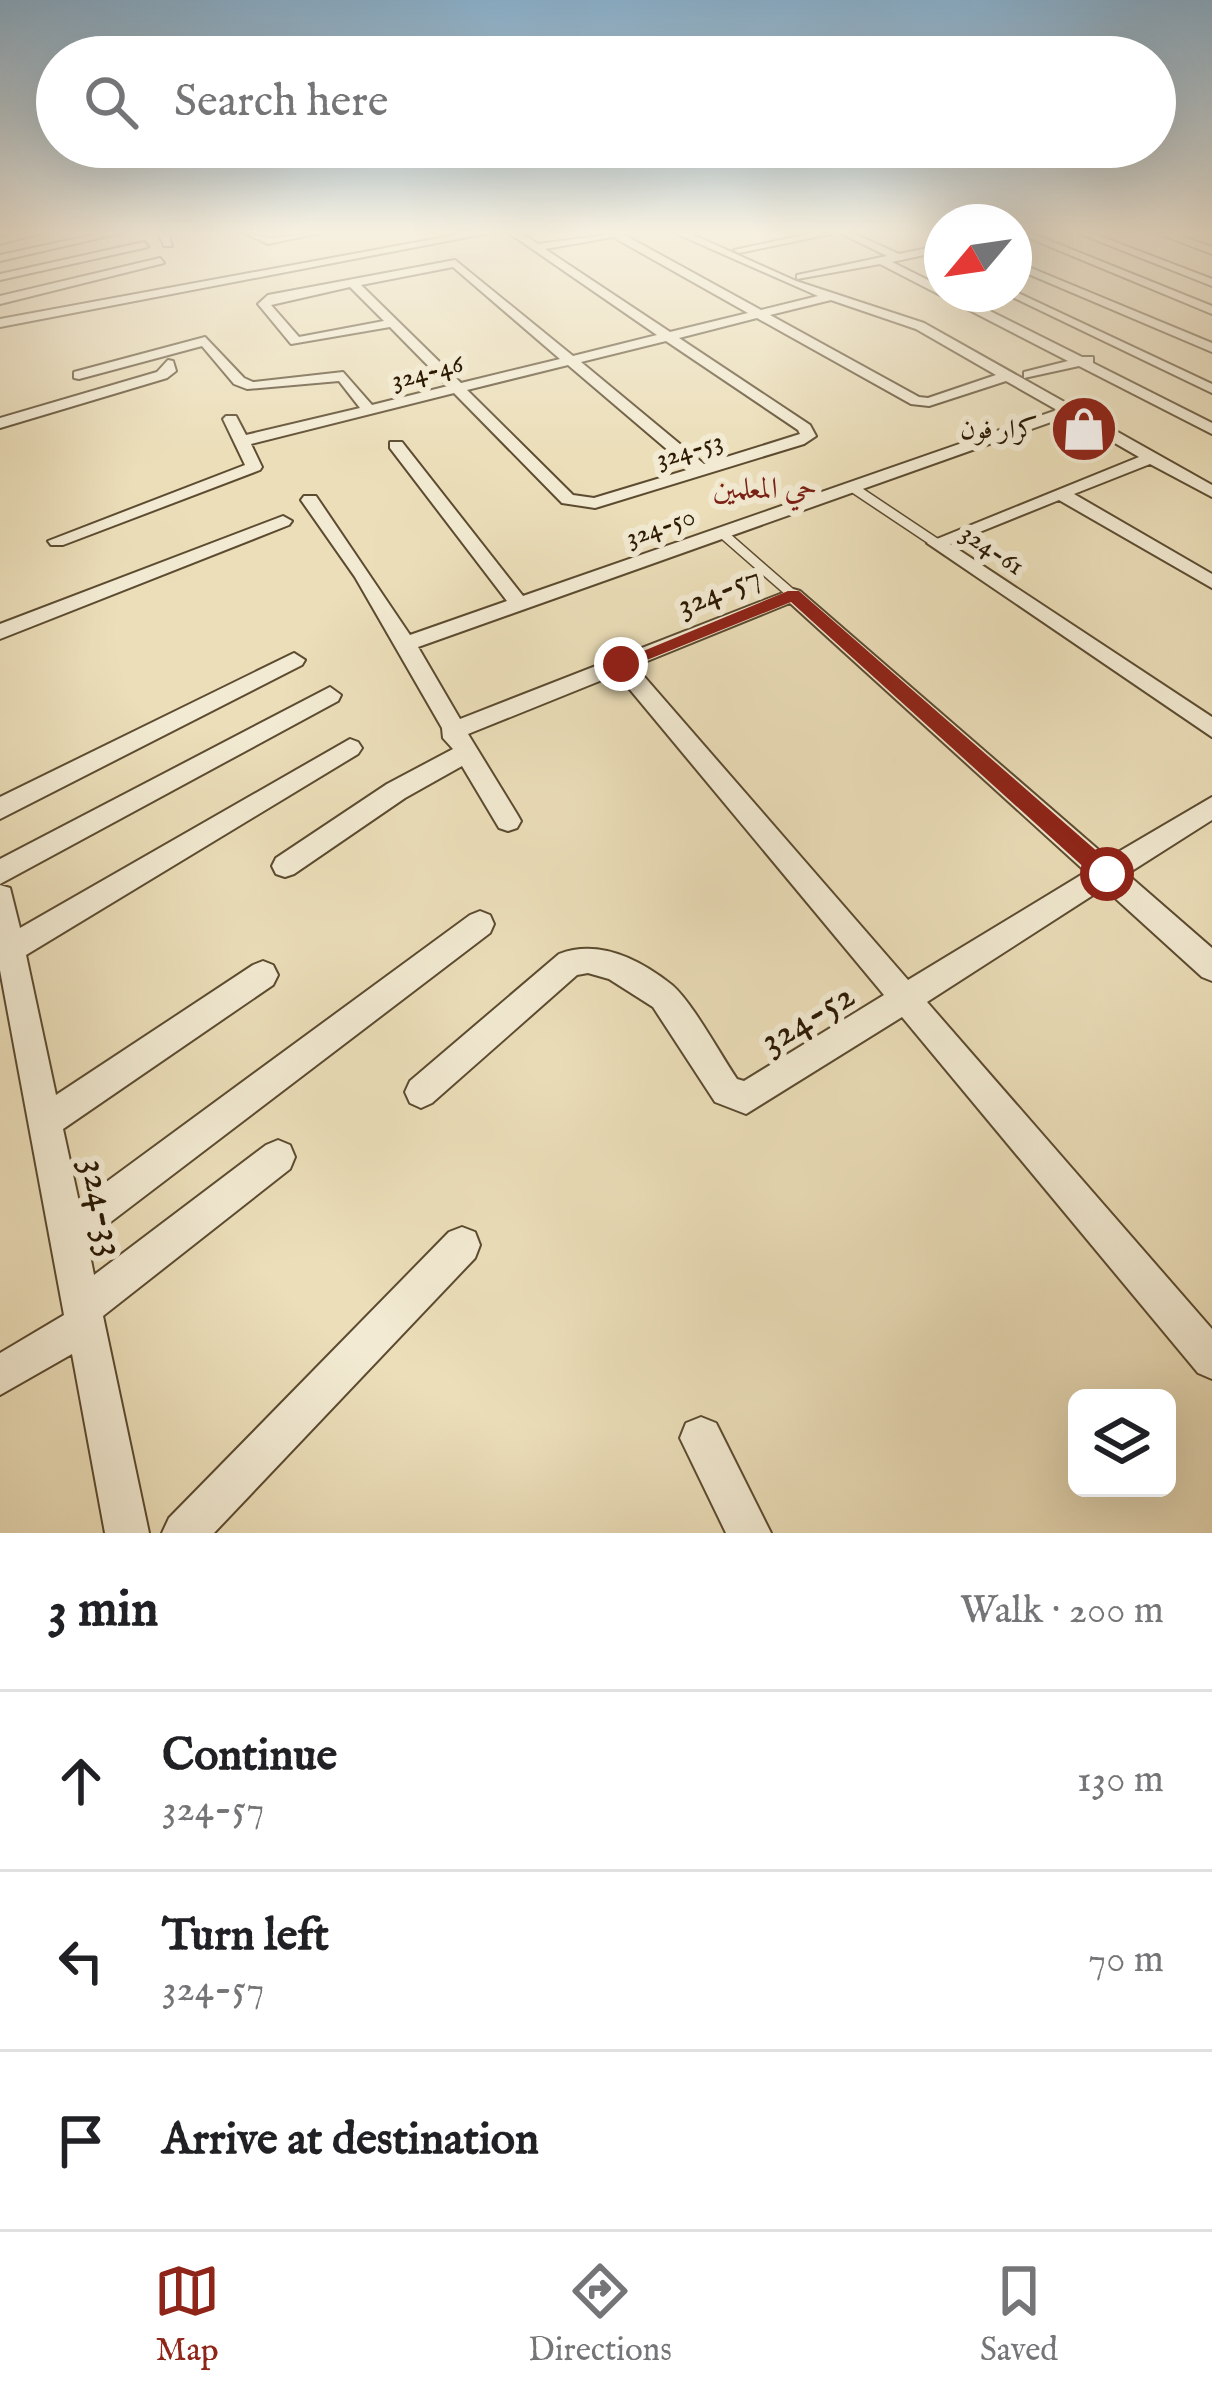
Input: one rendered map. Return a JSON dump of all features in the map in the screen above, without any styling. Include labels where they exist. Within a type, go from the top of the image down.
[{"type":"street","points":[[0,323],[98,305]]},
{"type":"street","points":[[264,305],[296,341],[394,323]]},
{"type":"street","points":[[375,305],[457,388]]},
{"type":"street","points":[[504,305],[702,471]]},
{"type":"street","points":[[621,305],[668,336]]},
{"type":"street","points":[[741,305],[916,401],[929,402],[1006,376]]},
{"type":"street","name":"324-46","points":[[242,441],[796,305]]},
{"type":"street","points":[[859,305],[945,340],[1212,492]]},
{"type":"street","points":[[886,305],[962,337],[1212,476]]},
{"type":"street","points":[[1034,305],[1212,389]]},
{"type":"street","points":[[1109,305],[1212,348]]},
{"type":"street","points":[[982,312],[1212,429]]},
{"type":"street","points":[[1029,375],[1212,328]]},
{"type":"street","name":"324-53","points":[[457,388],[568,499],[581,504],[808,436],[805,428],[668,336]]},
{"type":"street","points":[[945,340],[962,337]]},
{"type":"street","points":[[79,375],[205,341],[239,381],[252,386],[343,376],[369,410]]},
{"type":"street","points":[[0,423],[162,375],[170,371],[168,364]]},
{"type":"street","name":"324-50","points":[[406,644],[1068,411]]},
{"type":"street","points":[[57,541],[254,467],[231,419]]},
{"type":"street","points":[[396,445],[519,604]]},
{"type":"street","name":"324-61","points":[[936,543],[1150,458]]},
{"type":"street","points":[[1061,494],[1212,582]]},
{"type":"street","points":[[310,500],[347,546],[508,821]]},
{"type":"street","points":[[0,632],[283,521]]},
{"type":"street","name":"324-61","points":[[936,543],[1212,728]]},
{"type":"street","name":"324-57","points":[[285,866],[458,742],[621,664],[793,595],[1212,967]]},
{"type":"street","points":[[0,809],[294,660]]},
{"type":"street","points":[[621,664],[1212,1359]]},
{"type":"street","points":[[0,872],[329,695]]},
{"type":"street","points":[[10,949],[350,748]]},
{"type":"street","name":"324-52","points":[[421,1091],[569,964],[587,959],[616,967],[664,997],[726,1091],[746,1097],[1212,807]]},
{"type":"street","name":"324-33","points":[[0,898],[127,1533]]},
{"type":"street","points":[[68,1233],[481,924]]},
{"type":"street","points":[[45,1122],[263,975]]},
{"type":"street","points":[[0,1375],[84,1316],[278,1157]]},
{"type":"street","points":[[184,1533],[462,1245]]},
{"type":"street","points":[[701,1438],[749,1533]]},
{"type":"lane","points":[[852,488],[936,543]]},
{"type":"lane","points":[[722,533],[793,595]]},
{"type":"place","name":"كرار فون","points":[[1084,429]]},
{"type":"district","name":"حي المعلمين","points":[[765,488]]},
{"type":"route","points":[[621,664],[793,595],[1107,874]]}]
